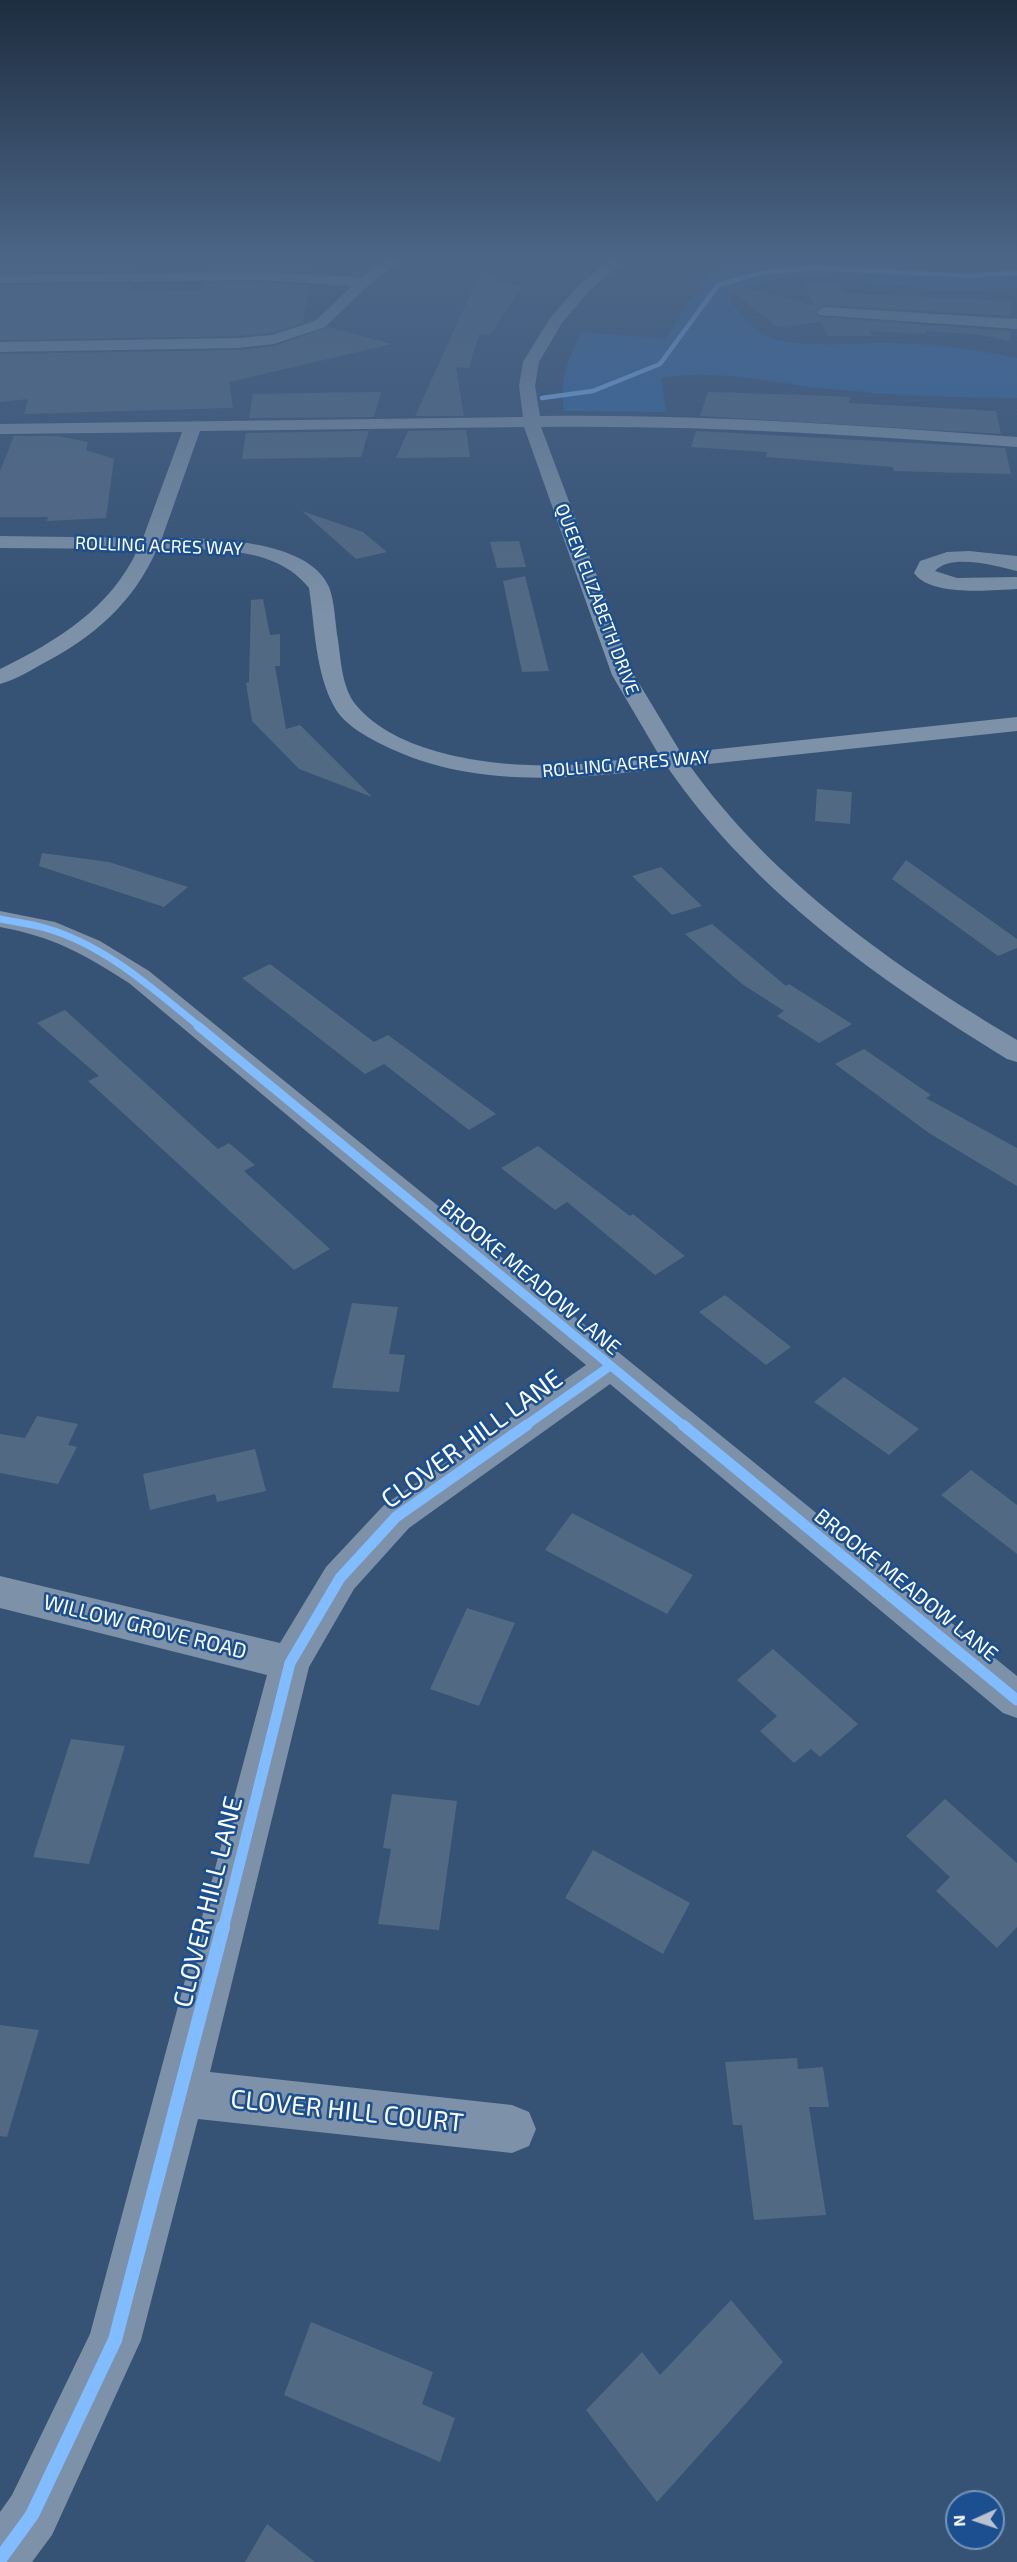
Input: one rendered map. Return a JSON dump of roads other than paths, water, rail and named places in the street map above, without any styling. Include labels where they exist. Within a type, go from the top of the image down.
[{"type":"street","name":"QUEEN ELIZABETH DRIVE","points":[[528,381],[531,421],[623,675],[641,713],[671,761],[730,833],[806,905],[869,957],[945,1011],[1017,1053]]},
{"type":"street","points":[[0,429],[531,421],[719,421],[1017,442]]},
{"type":"street","points":[[0,677],[54,650],[91,624],[115,600],[135,574],[150,543],[193,426]]},
{"type":"street","name":"ROLLING ACRES WAY","points":[[0,542],[150,543],[246,547],[282,558],[308,573],[319,587],[334,683],[346,708],[372,731],[404,747],[451,762],[541,773],[1017,724]]},
{"type":"street","points":[[1017,565],[1013,561],[980,558],[937,560],[927,565],[924,573],[933,579],[950,582],[1017,583]]},
{"type":"street","name":"BROOKE MEADOW LANE","points":[[0,919],[46,928],[74,939],[92,947],[139,977],[1017,1700]]},
{"type":"street","name":"CLOVER HILL LANE","points":[[0,2559],[32,2515],[115,2340],[181,2093],[290,1663],[340,1578],[396,1517],[610,1366]]},
{"type":"street","name":"WILLOW GROVE ROAD","points":[[0,1592],[290,1663]]},
{"type":"street","name":"CLOVER HILL COURT","points":[[181,2093],[512,2129]]}]
